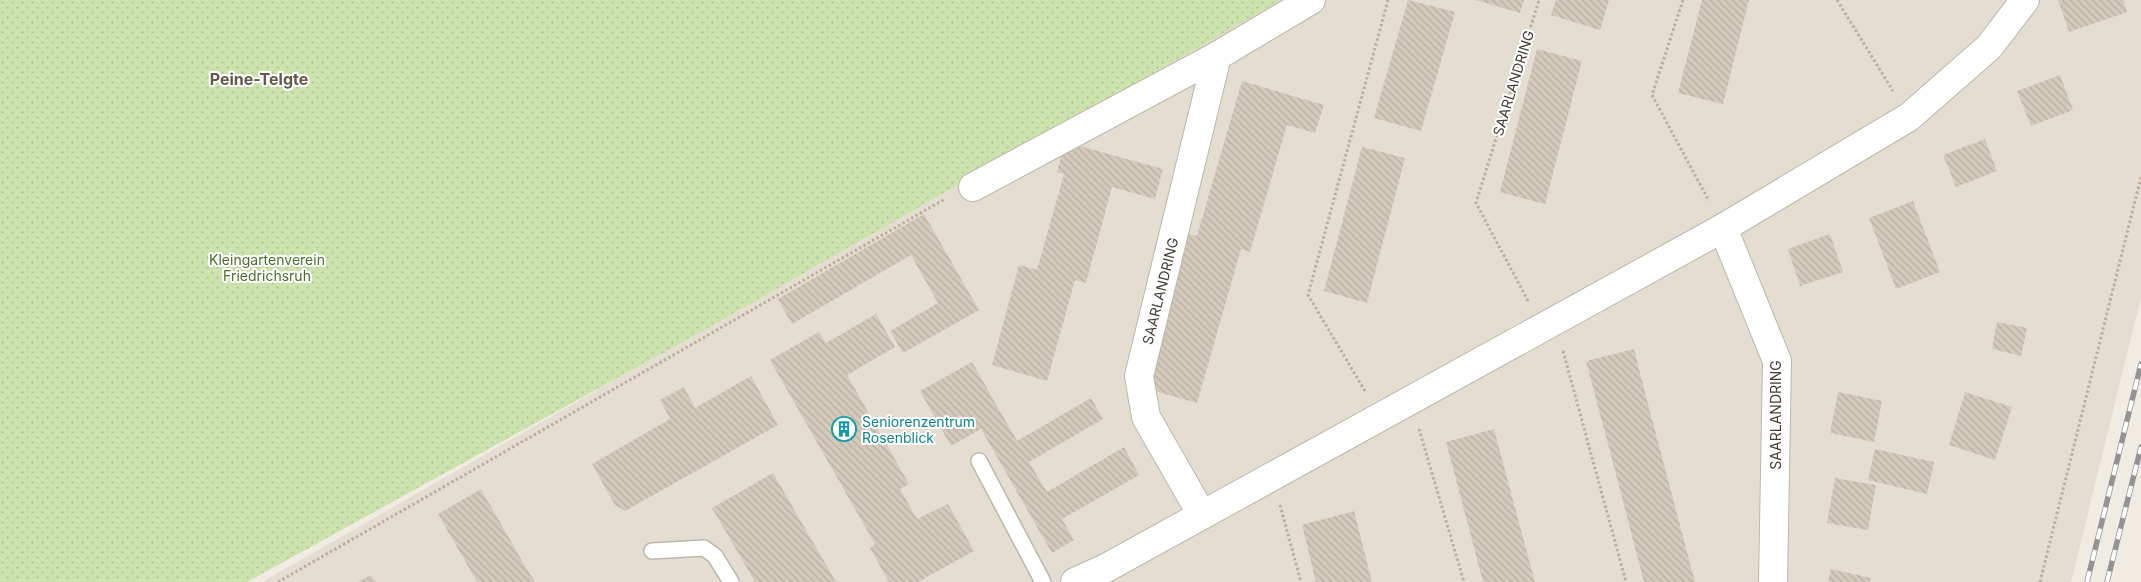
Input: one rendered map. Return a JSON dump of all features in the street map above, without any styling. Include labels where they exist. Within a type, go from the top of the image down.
[{"type":"street","points":[[973,187],[1217,56],[1312,0]]},
{"type":"street","points":[[1075,582],[1108,575],[1202,515],[1723,228],[1909,117],[1988,46],[2025,0]]},
{"type":"street","name":"SAARLANDRING","points":[[1202,515],[1146,417],[1139,376],[1217,56]]},
{"type":"street","name":"SAARLANDRING","points":[[1723,228],[1777,361],[1773,582]]},
{"type":"lane","points":[[979,462],[1042,582]]},
{"type":"lane","points":[[652,551],[704,548],[715,556],[731,582]]},
{"type":"path","points":[[1380,416],[1308,295],[1388,0]]},
{"type":"path","name":"SAARLANDRING","points":[[1539,0],[1476,203],[1548,325],[1626,582]]},
{"type":"path","points":[[1683,0],[1652,95],[1723,228]]},
{"type":"path","points":[[1837,0],[1909,117]]},
{"type":"path","points":[[2040,582],[2141,177]]},
{"type":"path","points":[[278,582],[928,208],[973,187]]},
{"type":"path","points":[[1410,399],[1464,582]]},
{"type":"path","points":[[1272,476],[1301,582]]},
{"type":"shaded area","points":[[1279,0],[2141,0],[2141,298],[2071,582],[262,582]]},
{"type":"green space","name":"Kleingartenverein Friedrichsruh","points":[[0,0],[1281,0],[701,332],[247,582],[0,582]]},
{"type":"building","points":[[1408,0],[1455,12],[1421,131],[1374,118]]},
{"type":"building","points":[[1476,0],[1524,0],[1520,13]]},
{"type":"building","points":[[1556,0],[1609,0],[1600,30],[1551,15]]},
{"type":"building","points":[[1702,0],[1749,0],[1723,104],[1678,93]]},
{"type":"building","points":[[2058,0],[2123,0],[2127,12],[2069,32]]},
{"type":"building","points":[[1537,49],[1582,61],[1545,204],[1500,192]]},
{"type":"building","points":[[2060,75],[2073,110],[2031,126],[2017,91]]},
{"type":"building","points":[[1242,81],[1324,105],[1315,133],[1287,125],[1250,252],[1241,249],[1197,403],[1140,387],[1185,233],[1197,236]]},
{"type":"building","points":[[1985,139],[1997,171],[1956,187],[1943,155]]},
{"type":"building","points":[[1065,142],[1163,169],[1155,199],[1112,187],[1086,283],[1075,280],[1047,381],[992,365],[1019,265],[1037,270],[1064,174],[1057,172]]},
{"type":"building","points":[[1362,147],[1405,158],[1367,303],[1324,291]]},
{"type":"building","points":[[1913,201],[1940,272],[1896,289],[1869,218]]},
{"type":"building","points":[[924,214],[979,310],[903,353],[890,331],[938,303],[911,255],[792,324],[778,299]]},
{"type":"building","points":[[1830,234],[1843,272],[1800,286],[1788,249]]},
{"type":"building","name":"Seniorenzentrum Rosenblick","points":[[876,314],[895,347],[847,375],[909,484],[900,489],[917,519],[948,504],[974,551],[918,582],[889,582],[870,548],[875,544],[770,360],[819,332],[826,343]]},
{"type":"building","points":[[1997,322],[2027,328],[2021,356],[1992,349]]},
{"type":"building","points":[[1634,349],[1695,582],[1644,582],[1586,361]]},
{"type":"building","points":[[972,362],[1017,441],[1091,398],[1103,419],[1029,462],[1047,492],[1124,447],[1139,475],[1062,519],[1074,540],[1052,553],[981,429],[951,446],[920,391]]},
{"type":"building","points":[[751,376],[778,425],[625,511],[615,505],[592,464],[670,419],[660,400],[684,387],[695,408]]},
{"type":"building","points":[[1838,392],[1882,401],[1874,442],[1830,433]]},
{"type":"building","points":[[1965,392],[2012,407],[1995,460],[1949,445]]},
{"type":"building","points":[[1494,429],[1535,582],[1483,582],[1446,442]]},
{"type":"building","points":[[1875,449],[1934,462],[1927,494],[1868,480]]},
{"type":"building","points":[[773,473],[836,582],[755,582],[712,508]]},
{"type":"building","points":[[1835,478],[1876,485],[1868,530],[1827,523]]},
{"type":"building","points":[[481,489],[535,582],[477,582],[438,514]]},
{"type":"building","points":[[1354,511],[1372,582],[1316,582],[1302,525]]},
{"type":"building","points":[[1831,569],[1871,578],[1870,582],[1828,582]]},
{"type":"building","points":[[371,575],[376,582],[358,582]]},
{"type":"railway","points":[[2087,582],[2141,364]]},
{"type":"railway","points":[[2107,582],[2141,447]]},
{"type":"place","name":"Seniorenzentrum Rosenblick","points":[[844,429]]},
{"type":"district","name":"Peine-Telgte","points":[[259,79]]}]
